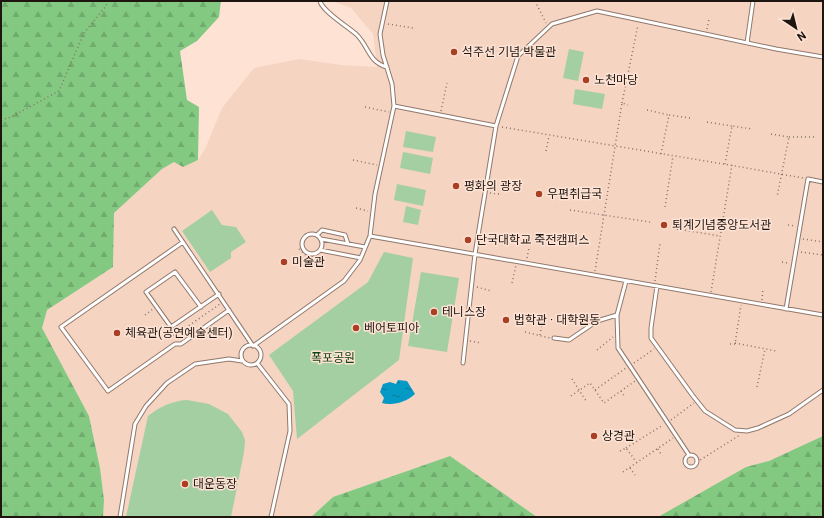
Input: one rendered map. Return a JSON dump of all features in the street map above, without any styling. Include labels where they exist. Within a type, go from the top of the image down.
[{"type":"lane","points":[[320,1],[326,10],[357,35],[378,65],[387,67]]},
{"type":"lane","points":[[242,361],[241,354],[244,348],[253,346],[344,280],[361,258],[370,236],[381,166],[394,106],[392,84],[383,55],[380,34],[387,1]]},
{"type":"lane","points":[[747,43],[753,1]]},
{"type":"lane","points":[[463,363],[475,254],[496,126],[518,56],[552,24],[597,11],[747,43],[823,57]]},
{"type":"lane","points":[[394,106],[496,126]]},
{"type":"lane","points":[[786,309],[808,179],[823,182]]},
{"type":"lane","points":[[174,229],[253,346],[260,352],[260,358],[257,364]]},
{"type":"lane","points":[[317,235],[322,230],[345,234],[348,244]]},
{"type":"lane","points":[[321,239],[322,245],[320,250],[314,254],[305,251],[302,246],[305,236],[311,234],[317,235],[321,239],[365,247]]},
{"type":"lane","points":[[370,236],[823,315]]},
{"type":"lane","points":[[183,242],[61,327],[108,391],[174,344],[181,344],[229,310]]},
{"type":"lane","points":[[320,250],[361,258]]},
{"type":"lane","points":[[201,307],[175,272],[146,292],[171,327],[201,307],[219,294]]},
{"type":"lane","points":[[626,281],[617,315],[616,334],[618,348],[688,455],[694,456],[697,462],[693,466],[688,466],[685,464],[685,460],[688,455]]},
{"type":"lane","points":[[655,285],[651,338],[705,411],[735,430],[747,431],[758,428],[789,414],[823,390]]},
{"type":"lane","points":[[554,338],[569,340],[597,321],[617,315]]},
{"type":"lane","points":[[120,517],[135,424],[146,406],[167,383],[195,364],[229,359],[242,361],[248,365],[257,364]]},
{"type":"lane","points":[[257,364],[289,404],[290,431],[271,517]]},
{"type":"path","points":[[1,120],[11,117],[58,92],[84,33],[106,6],[107,1]]},
{"type":"path","points":[[535,1],[548,28]]},
{"type":"path","points":[[536,4],[540,1]]},
{"type":"path","points":[[706,34],[709,19]]},
{"type":"path","points":[[594,275],[614,146],[639,20]]},
{"type":"path","points":[[382,24],[413,28]]},
{"type":"path","points":[[440,115],[447,83]]},
{"type":"path","points":[[622,103],[628,105]]},
{"type":"path","points":[[365,107],[393,113]]},
{"type":"path","points":[[648,110],[690,118]]},
{"type":"path","points":[[661,154],[669,115]]},
{"type":"path","points":[[707,122],[752,129]]},
{"type":"path","points":[[496,126],[808,179]]},
{"type":"path","points":[[725,164],[732,126]]},
{"type":"path","points":[[771,134],[789,137],[814,137]]},
{"type":"path","points":[[546,151],[550,135]]},
{"type":"path","points":[[777,197],[789,137]]},
{"type":"path","points":[[664,207],[673,156]]},
{"type":"path","points":[[353,160],[381,166]]},
{"type":"path","points":[[710,296],[732,165]]},
{"type":"path","points":[[485,192],[500,194]]},
{"type":"path","points":[[356,208],[373,212]]},
{"type":"path","points":[[570,210],[650,222]]},
{"type":"path","points":[[788,224],[799,226]]},
{"type":"path","points":[[677,229],[720,236]]},
{"type":"path","points":[[797,238],[823,242]]},
{"type":"path","points":[[655,285],[660,243]]},
{"type":"path","points":[[526,263],[529,248]]},
{"type":"path","points":[[795,251],[823,255]]},
{"type":"path","points":[[512,283],[517,262]]},
{"type":"path","points":[[782,262],[793,264]]},
{"type":"path","points":[[471,286],[491,291]]},
{"type":"path","points":[[761,304],[763,288]]},
{"type":"path","points":[[735,343],[741,301]]},
{"type":"path","points":[[540,335],[544,318]]},
{"type":"path","points":[[525,332],[554,338]]},
{"type":"path","points":[[597,350],[616,334]]},
{"type":"path","points":[[465,340],[480,343]]},
{"type":"path","points":[[730,344],[735,343],[776,351]]},
{"type":"path","points":[[595,390],[657,347]]},
{"type":"path","points":[[757,387],[765,349]]},
{"type":"path","points":[[572,379],[586,400]]},
{"type":"path","points":[[571,396],[590,383],[604,403],[638,379]]},
{"type":"path","points":[[621,391],[625,397]]},
{"type":"path","points":[[620,451],[667,422],[697,401]]},
{"type":"path","points":[[697,462],[747,431]]},
{"type":"path","points":[[623,472],[676,436]]},
{"type":"path","points":[[626,448],[637,463]]},
{"type":"path","points":[[657,449],[662,456]]},
{"type":"path","points":[[630,468],[634,475]]},
{"type":"shaded area","name":"단국대학교 죽전캠퍼스","points":[[332,1],[823,1],[823,487],[722,517],[537,517],[450,456],[333,497],[311,517],[103,517],[104,500],[100,468],[89,416],[42,329],[46,310],[113,267],[114,213],[162,169],[174,162],[183,167],[198,160],[205,149],[222,108],[254,68],[299,59],[342,65],[377,67],[373,34],[351,8]]},
{"type":"green space","points":[[1,1],[221,1],[219,17],[197,41],[180,51],[187,100],[199,107],[198,160],[183,167],[174,162],[162,169],[114,213],[113,267],[47,310],[42,328],[89,416],[100,468],[104,500],[103,517],[1,517]]},
{"type":"green space","points":[[569,49],[584,52],[578,81],[563,78]]},
{"type":"green space","points":[[575,89],[605,94],[602,109],[573,104]]},
{"type":"green space","points":[[406,131],[436,137],[433,152],[403,147]]},
{"type":"green space","points":[[403,152],[433,158],[430,174],[400,168]]},
{"type":"green space","points":[[397,184],[426,190],[423,206],[394,200]]},
{"type":"green space","points":[[406,206],[421,210],[418,225],[403,222]]},
{"type":"green space","points":[[212,210],[222,225],[236,227],[246,242],[231,252],[231,258],[210,272],[182,231]]},
{"type":"green space","name":"폭포공원","points":[[384,252],[413,258],[399,360],[297,439],[293,391],[269,355],[368,282]]},
{"type":"green space","name":"테니스장","points":[[421,272],[459,278],[447,352],[408,346]]},
{"type":"green space","name":"대운동장","points":[[187,400],[209,404],[228,414],[242,432],[245,440],[244,452],[231,517],[126,517],[148,416],[166,405]]},
{"type":"green space","points":[[823,436],[823,517],[658,517],[746,467],[769,461]]},
{"type":"green space","points":[[450,456],[537,517],[311,517],[333,497]]},
{"type":"water","points":[[398,380],[407,381],[415,394],[400,403],[382,403],[384,398],[380,392],[383,384],[390,382],[396,384]]},
{"type":"place","name":"석주선 기념 박물관","points":[[454,52]]},
{"type":"place","name":"노천마당","points":[[586,80]]},
{"type":"place","name":"평화의 광장","points":[[456,186]]},
{"type":"place","name":"우편취급국","points":[[539,194]]},
{"type":"place","name":"퇴계기념중앙도서관","points":[[664,225]]},
{"type":"place","name":"단국대학교 죽전캠퍼스","points":[[468,240]]},
{"type":"place","name":"미술관","points":[[284,262]]},
{"type":"place","name":"테니스장","points":[[434,312]]},
{"type":"place","name":"법학관 · 대학원동","points":[[506,320]]},
{"type":"place","name":"베어토피아","points":[[356,328]]},
{"type":"place","name":"체육관(공연예술센터)","points":[[117,333]]},
{"type":"place","name":"상경관","points":[[594,436]]},
{"type":"place","name":"대운동장","points":[[185,484]]}]
